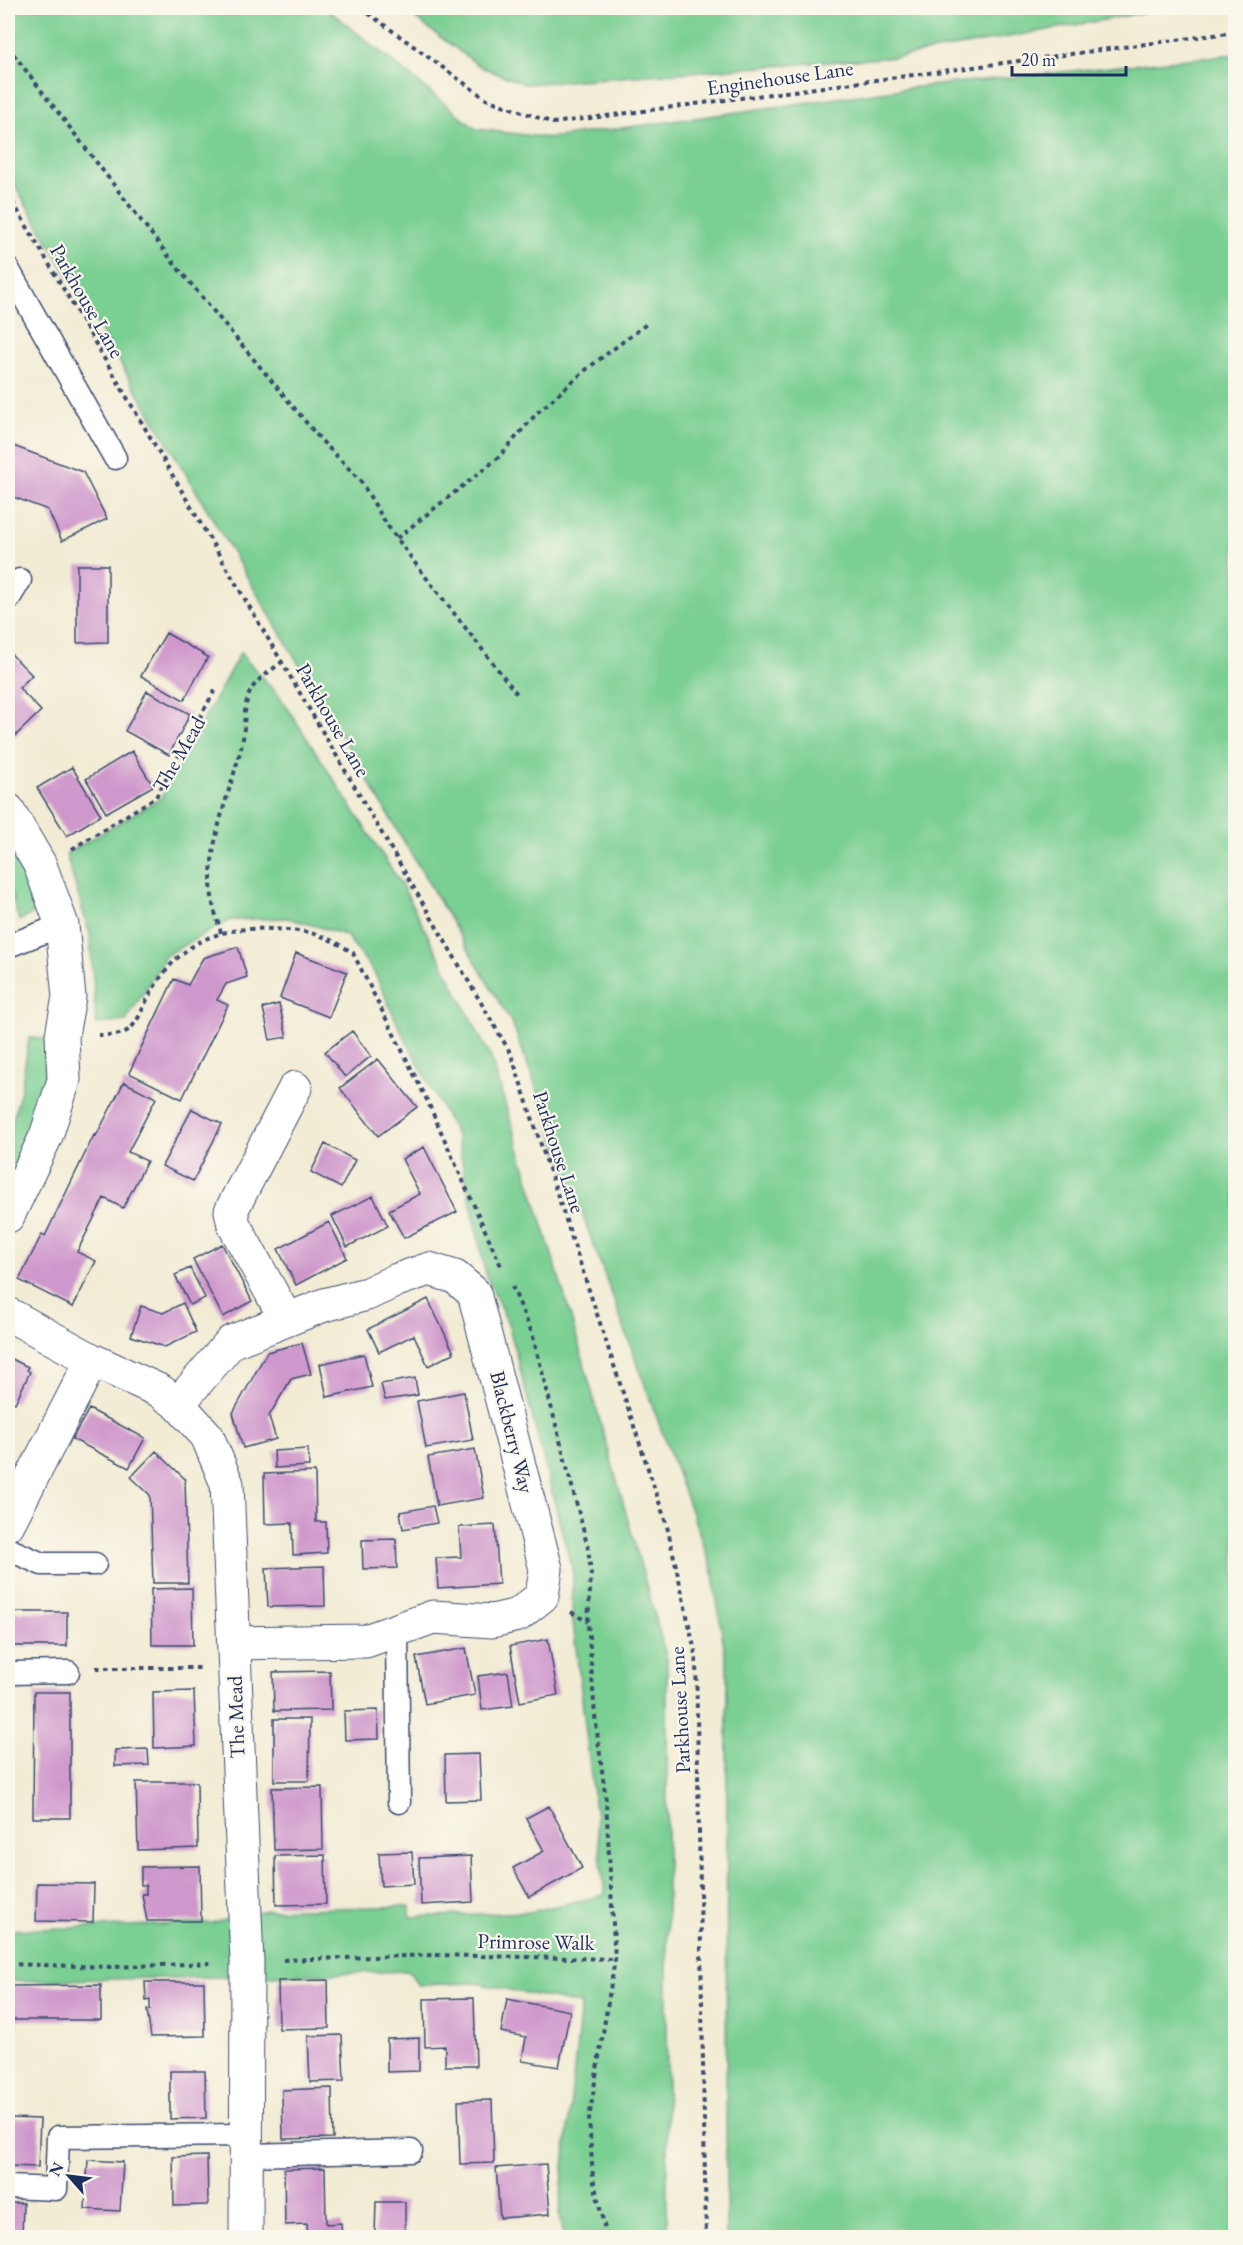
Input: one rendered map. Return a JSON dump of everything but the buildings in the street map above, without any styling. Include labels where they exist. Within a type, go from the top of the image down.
[{"type":"street","points":[[8,810],[40,868],[62,925],[69,997],[62,1035],[64,1080],[46,1136],[8,1216]]},
{"type":"street","points":[[286,1319],[234,1225],[231,1211],[295,1088]]},
{"type":"street","name":"Blackberry Way","points":[[178,1404],[231,1342],[286,1319],[324,1305],[367,1294],[429,1269],[455,1277],[474,1293],[546,1569],[542,1596],[518,1615],[492,1621],[433,1617],[366,1641],[233,1655]]},
{"type":"street","name":"The Mead","points":[[8,1314],[92,1360],[160,1391],[178,1404],[207,1436],[227,1484],[247,1962],[246,2238]]},
{"type":"street","points":[[8,1524],[92,1360]]},
{"type":"lane","points":[[8,268],[115,458]]},
{"type":"lane","points":[[8,600],[20,580]]},
{"type":"lane","points":[[8,946],[62,925]]},
{"type":"lane","points":[[8,1549],[42,1564],[95,1564]]},
{"type":"lane","points":[[397,1631],[399,1802]]},
{"type":"lane","points":[[8,1673],[68,1672]]},
{"type":"lane","points":[[8,2187],[56,2189],[58,2137],[411,2151]]},
{"type":"path","name":"Enginehouse Lane","points":[[361,8],[486,99],[554,123],[1236,32]]},
{"type":"path","points":[[8,47],[176,266],[320,439],[360,480],[397,538],[517,694]]},
{"type":"path","name":"Parkhouse Lane","points":[[8,195],[511,1054],[667,1526],[696,1656],[706,2238]]},
{"type":"path","points":[[397,538],[498,458],[537,413],[588,368],[648,323]]},
{"type":"path","points":[[62,1035],[116,1035],[126,1032],[134,1026],[160,975],[175,959],[192,946],[221,933],[212,897],[213,852],[220,816],[236,769],[243,738],[245,705],[252,688],[282,662]]},
{"type":"path","name":"The Mead","points":[[40,868],[156,797],[216,688]]},
{"type":"path","points":[[68,1672],[78,1668],[233,1655]]},
{"type":"path","name":"Primrose Walk","points":[[8,1964],[112,1967],[434,1955],[615,1959],[589,2119],[593,2178],[607,2238]]},
{"type":"green space","points":[[8,8],[326,8],[476,129],[550,138],[917,87],[1235,54],[1235,2237],[726,2237],[727,1667],[712,1568],[513,1025],[8,174]]},
{"type":"green space","points":[[401,8],[1235,8],[1236,10],[1159,10],[898,57],[525,84],[481,67]]},
{"type":"green space","points":[[240,653],[281,698],[403,887],[491,1058],[566,1300],[667,1659],[667,2237],[563,2237],[559,2214],[581,2004],[475,1983],[418,1985],[409,1971],[8,1981],[8,1930],[211,1923],[266,1910],[410,1906],[410,1917],[529,1912],[605,1895],[572,1614],[573,1573],[508,1323],[486,1276],[457,1137],[399,1027],[374,972],[346,935],[288,918],[230,920],[166,955],[126,1021],[96,1024],[90,935],[66,854],[161,798]]},
{"type":"green space","points":[[8,842],[26,874],[35,912],[19,921],[8,883]]},
{"type":"green space","points":[[29,1038],[51,1039],[44,1080],[31,1127],[8,1178],[8,1138],[21,1090]]}]
